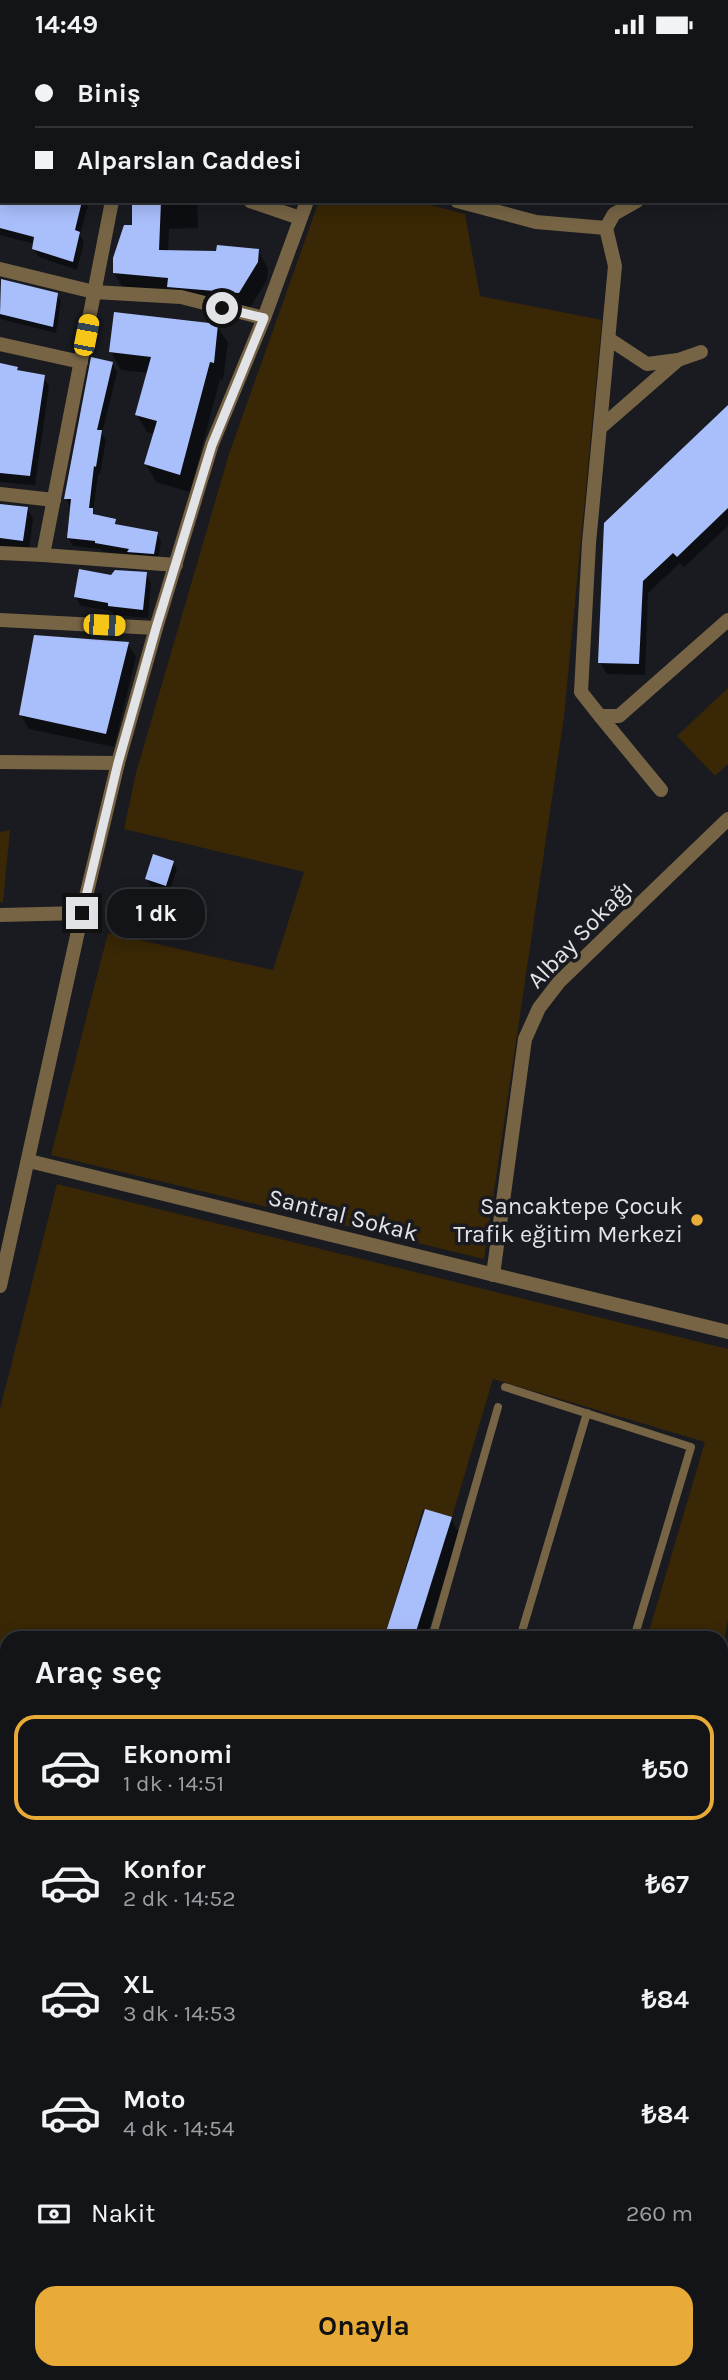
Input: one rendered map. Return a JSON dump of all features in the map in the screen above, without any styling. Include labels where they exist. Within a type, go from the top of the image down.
[{"type":"street","points":[[43,555],[112,203]]},
{"type":"street","points":[[256,203],[300,218]]},
{"type":"street","points":[[0,1286],[82,913],[118,763],[156,628],[212,445],[264,318],[306,203]]},
{"type":"street","points":[[465,203],[536,222],[606,228]]},
{"type":"street","points":[[634,203],[614,215],[606,228],[615,266],[589,543],[581,692],[661,790]]},
{"type":"street","points":[[0,269],[94,292],[181,297],[264,318]]},
{"type":"street","points":[[609,339],[646,364],[678,360],[701,352]]},
{"type":"street","points":[[0,344],[81,362]]},
{"type":"street","points":[[600,428],[678,360]]},
{"type":"street","points":[[0,494],[54,500]]},
{"type":"street","points":[[0,553],[176,565]]},
{"type":"street","points":[[0,620],[156,628]]},
{"type":"street","points":[[600,716],[619,716],[728,620]]},
{"type":"street","points":[[0,762],[118,763]]},
{"type":"street","name":"Albay Sokağı","points":[[493,1275],[525,1038],[539,1008],[559,982],[728,820]]},
{"type":"street","points":[[0,915],[82,913]]},
{"type":"street","name":"Santral Sokak","points":[[29,1161],[728,1332]]},
{"type":"lane","points":[[505,1387],[691,1447],[636,1631]]},
{"type":"lane","points":[[434,1631],[498,1407]]},
{"type":"lane","points":[[522,1631],[587,1413]]},
{"type":"shaded area","points":[[318,203],[423,203],[465,214],[480,296],[602,320],[564,717],[484,1259],[51,1155],[108,933],[273,970],[304,872],[124,829],[136,773],[229,454]]},
{"type":"shaded area","points":[[728,688],[728,764],[715,776],[677,736]]},
{"type":"shaded area","points":[[10,830],[3,902],[0,902],[0,832]]},
{"type":"shaded area","points":[[57,1184],[728,1349],[728,1620],[726,1631],[649,1631],[705,1442],[493,1379],[452,1517],[423,1509],[386,1631],[0,1631],[0,1409]]},
{"type":"building","points":[[0,203],[82,203],[75,230],[80,232],[73,262],[32,249],[34,237],[0,228]]},
{"type":"building","points":[[132,203],[161,203],[159,250],[216,251],[217,245],[259,249],[258,262],[239,293],[167,287],[168,278],[113,273],[113,258],[124,225],[132,225]]},
{"type":"building","points":[[1,279],[58,293],[53,327],[0,314]]},
{"type":"building","points":[[114,312],[218,324],[214,363],[210,362],[180,475],[144,464],[157,421],[135,415],[151,357],[109,352]]},
{"type":"building","points":[[91,357],[113,362],[97,430],[102,430],[89,508],[93,508],[93,514],[116,519],[115,524],[158,532],[154,554],[127,552],[129,549],[67,538],[71,499],[64,499]]},
{"type":"building","points":[[0,363],[18,367],[17,370],[45,375],[30,476],[0,473]]},
{"type":"building","points":[[728,405],[728,508],[677,557],[673,553],[643,581],[639,664],[598,663],[604,523]]},
{"type":"building","points":[[0,504],[28,507],[23,541],[0,538]]},
{"type":"building","points":[[79,569],[111,575],[115,570],[147,572],[143,610],[108,606],[108,603],[74,597]]},
{"type":"building","points":[[34,635],[129,642],[106,734],[19,715]]},
{"type":"building","points":[[153,854],[174,861],[166,886],[145,879]]},
{"type":"building","points":[[425,1509],[452,1517],[416,1631],[386,1631]]},
{"type":"place","name":"Sancaktepe Çocuk Trafik eğitim Merkezi","points":[[697,1220]]},
{"type":"route","points":[[82,913],[118,763],[156,628],[212,445],[264,318],[222,308]]}]
